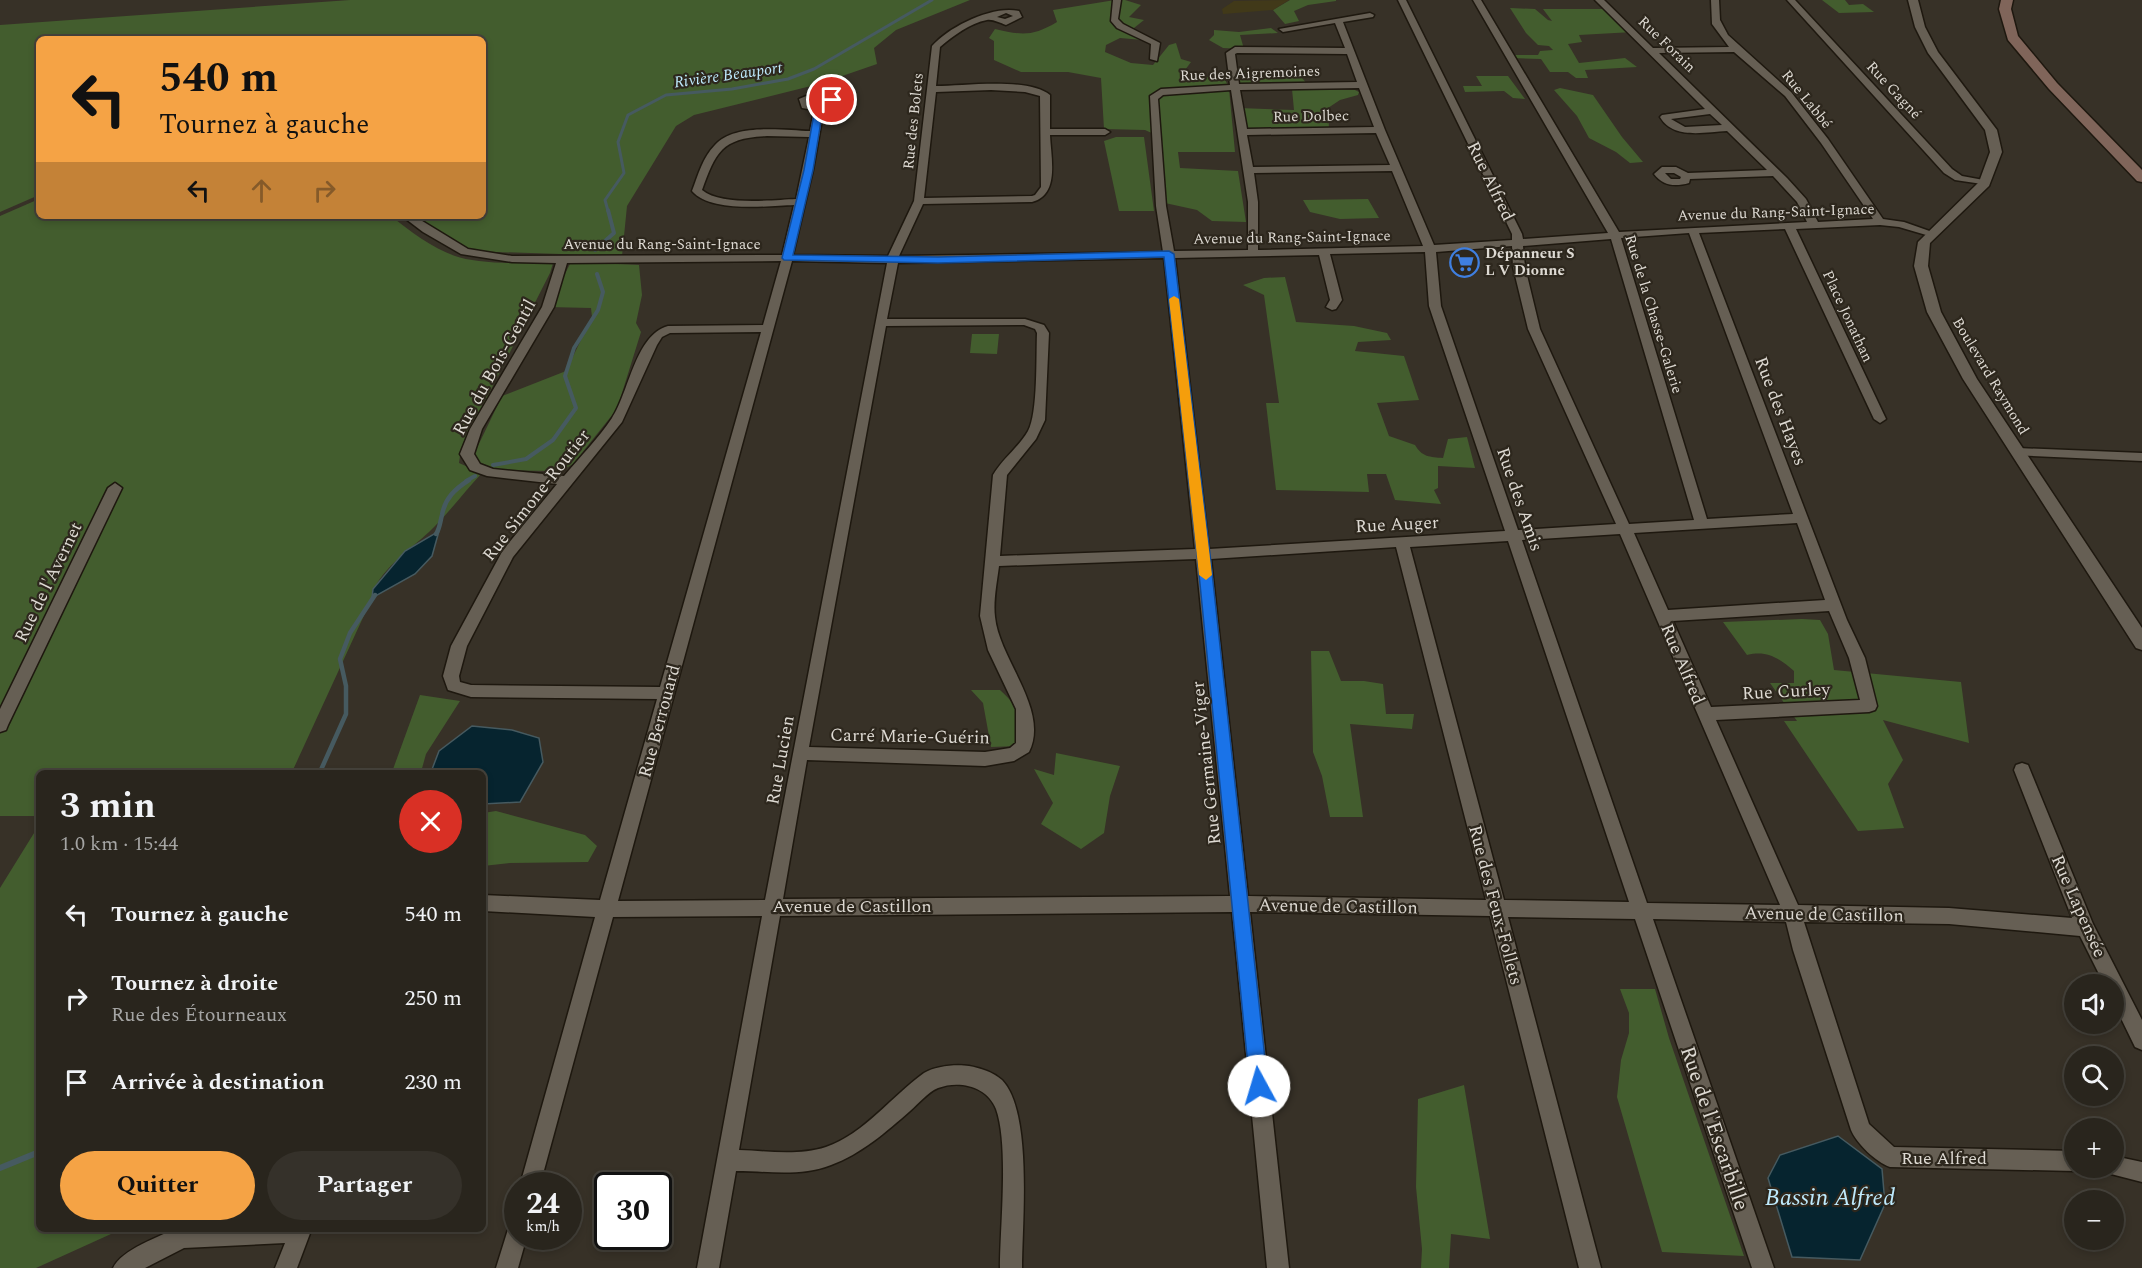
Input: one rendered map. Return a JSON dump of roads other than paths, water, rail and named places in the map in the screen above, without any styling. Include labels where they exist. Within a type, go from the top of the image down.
[{"type":"main road","points":[[2007,0],[2005,9],[2012,37],[2054,86],[2142,178]]},
{"type":"street","points":[[1118,0],[1114,19],[1120,26],[1154,42],[1156,45],[1154,59]]},
{"type":"street","name":"Rue Alfred","points":[[1402,0],[1517,234],[1519,267],[1534,330],[1625,529],[1793,914],[1802,950],[1861,1130],[1890,1157],[2064,1161]]},
{"type":"street","name":"Rue de la Chasse-Galerie","points":[[1477,0],[1615,235],[1701,524]]},
{"type":"street","name":"Rue Forain","points":[[1599,0],[1776,173],[1802,201],[1814,225]]},
{"type":"street","name":"Rue Labbé","points":[[1715,0],[1714,17],[1718,26],[1736,49],[1773,79],[1790,97],[1880,222]]},
{"type":"street","name":"Rue Gagné","points":[[1791,0],[1948,171],[1959,178],[1985,183]]},
{"type":"street","name":"Boulevard Raymond","points":[[1913,0],[1920,27],[1933,53],[1992,130],[1996,152],[1985,183],[1924,242],[1921,266],[1934,312],[1970,379],[2142,643]]},
{"type":"street","points":[[1283,29],[1339,22],[1370,15]]},
{"type":"street","name":"Rue des Bolets","points":[[893,258],[919,201],[936,46],[948,34],[968,23],[992,16]]},
{"type":"street","name":"Rue des Amis","points":[[1339,22],[1348,51],[1430,249],[1435,306],[1668,989]]},
{"type":"street","points":[[1653,51],[1736,49]]},
{"type":"street","points":[[1253,252],[1253,202],[1231,51],[1348,51]]},
{"type":"street","name":"Rue des Aigremoines","points":[[1169,254],[1161,206],[1153,98],[1161,92],[1236,87],[1363,85]]},
{"type":"street","points":[[919,201],[1022,200],[1039,197],[1046,187],[1046,99],[1041,91],[1023,88],[932,89]]},
{"type":"street","name":"Rue Berrouard","points":[[534,1172],[787,258],[819,108]]},
{"type":"street","points":[[1713,111],[1674,114],[1665,117],[1669,124],[1684,130],[1730,128]]},
{"type":"street","name":"Rue Dolbec","points":[[1242,132],[1380,130]]},
{"type":"street","points":[[1045,132],[1105,132]]},
{"type":"street","points":[[800,202],[720,201],[704,198],[697,191],[707,165],[722,143],[732,136],[814,134]]},
{"type":"street","points":[[1249,170],[1396,168]]},
{"type":"street","points":[[1686,176],[1776,173]]},
{"type":"street","name":"Avenue du Rang-Saint-Ignace","points":[[411,219],[465,252],[512,259],[562,260],[893,258],[938,260],[1430,249],[1692,230],[1880,222],[1900,224],[1933,234]]},
{"type":"street","name":"Place Jonathan","points":[[1789,226],[1880,419]]},
{"type":"street","name":"Rue des Hayes","points":[[1692,230],[1857,658],[1869,706]]},
{"type":"street","points":[[1324,251],[1336,300],[1332,307]]},
{"type":"street","name":"Rue Germaine-Viger","points":[[1169,254],[1278,1268]]},
{"type":"street","name":"Rue Lucien","points":[[708,1268],[800,753],[893,258]]},
{"type":"street","name":"Rue du Bois-Gentil","points":[[562,260],[548,307],[476,429],[467,454],[475,467],[492,473],[569,481]]},
{"type":"street","name":"Carré Marie-Guérin","points":[[800,753],[985,759],[1014,754],[1023,747],[1026,726],[1024,709],[996,650],[987,616],[1000,475],[1006,463],[1036,432],[1039,420],[1043,333],[1040,327],[1025,322],[880,322]]},
{"type":"street","name":"Rue Simone-Routier","points":[[666,693],[471,691],[454,686],[451,676],[459,646],[474,614],[508,554],[618,420],[651,344],[658,335],[668,330],[768,328]]},
{"type":"street","points":[[2018,452],[2142,457]]},
{"type":"street","name":"Rue de l'Avernet","points":[[1,722],[116,488]]},
{"type":"street","name":"Rue Auger","points":[[992,561],[1203,554],[1803,518]]},
{"type":"street","name":"Rue des Feux-Follets","points":[[1402,542],[1590,1268]]},
{"type":"street","points":[[1662,616],[1835,605]]},
{"type":"street","name":"Rue Curley","points":[[1704,714],[1869,706]]},
{"type":"street","name":"Rue Lapensée","points":[[2022,770],[2085,927],[2142,1040]]},
{"type":"street","name":"Avenue de Castillon","points":[[486,903],[607,909],[1240,904],[1949,916],[2085,927]]},
{"type":"street","name":"Rue de l'Escarbille","points":[[1668,989],[1763,1268]]},
{"type":"street","points":[[729,1160],[806,1161],[829,1156],[849,1146],[933,1079],[949,1075],[970,1076],[984,1081],[1000,1092],[1008,1109],[1012,1137],[1011,1268]]},
{"type":"street","points":[[2124,1168],[2142,1172]]},
{"type":"street","points":[[124,1268],[159,1247],[183,1237],[267,1232]]},
{"type":"street","points":[[286,1268],[300,1232]]},
{"type":"street","points":[[507,1268],[512,1250]]},
{"type":"water","points":[[439,531],[432,556],[415,574],[372,598],[373,589],[405,551]]},
{"type":"water","points":[[472,726],[512,730],[539,738],[543,762],[520,802],[486,804],[486,770],[432,770],[439,751]]},
{"type":"water","name":"Bassin Alfred","points":[[1838,1136],[1882,1169],[1885,1204],[1860,1260],[1792,1257],[1768,1178],[1780,1155]]},
{"type":"waterway","name":"Rivière Beauport","points":[[608,211],[605,200],[624,173],[618,142],[628,115],[666,95],[732,89],[788,79],[814,69],[932,0]]},
{"type":"waterway","name":"Rivière Beauport","points":[[595,250],[614,233],[608,210]]},
{"type":"waterway","name":"Rivière Beauport","points":[[493,465],[526,459],[553,440],[576,408],[565,376],[574,348],[598,310],[603,292],[597,274]]},
{"type":"waterway","name":"Rivière Beauport","points":[[466,481],[475,476]]},
{"type":"waterway","name":"Rivière Beauport","points":[[436,534],[448,499],[469,480]]},
{"type":"waterway","name":"Rivière Beauport","points":[[321,770],[346,714],[346,686],[340,659],[350,633],[375,595]]},
{"type":"waterway","name":"Rivière Beauport","points":[[0,1168],[36,1153]]},
{"type":"place","name":"Dépanneur S L V Dionne","points":[[1464,262]]}]
